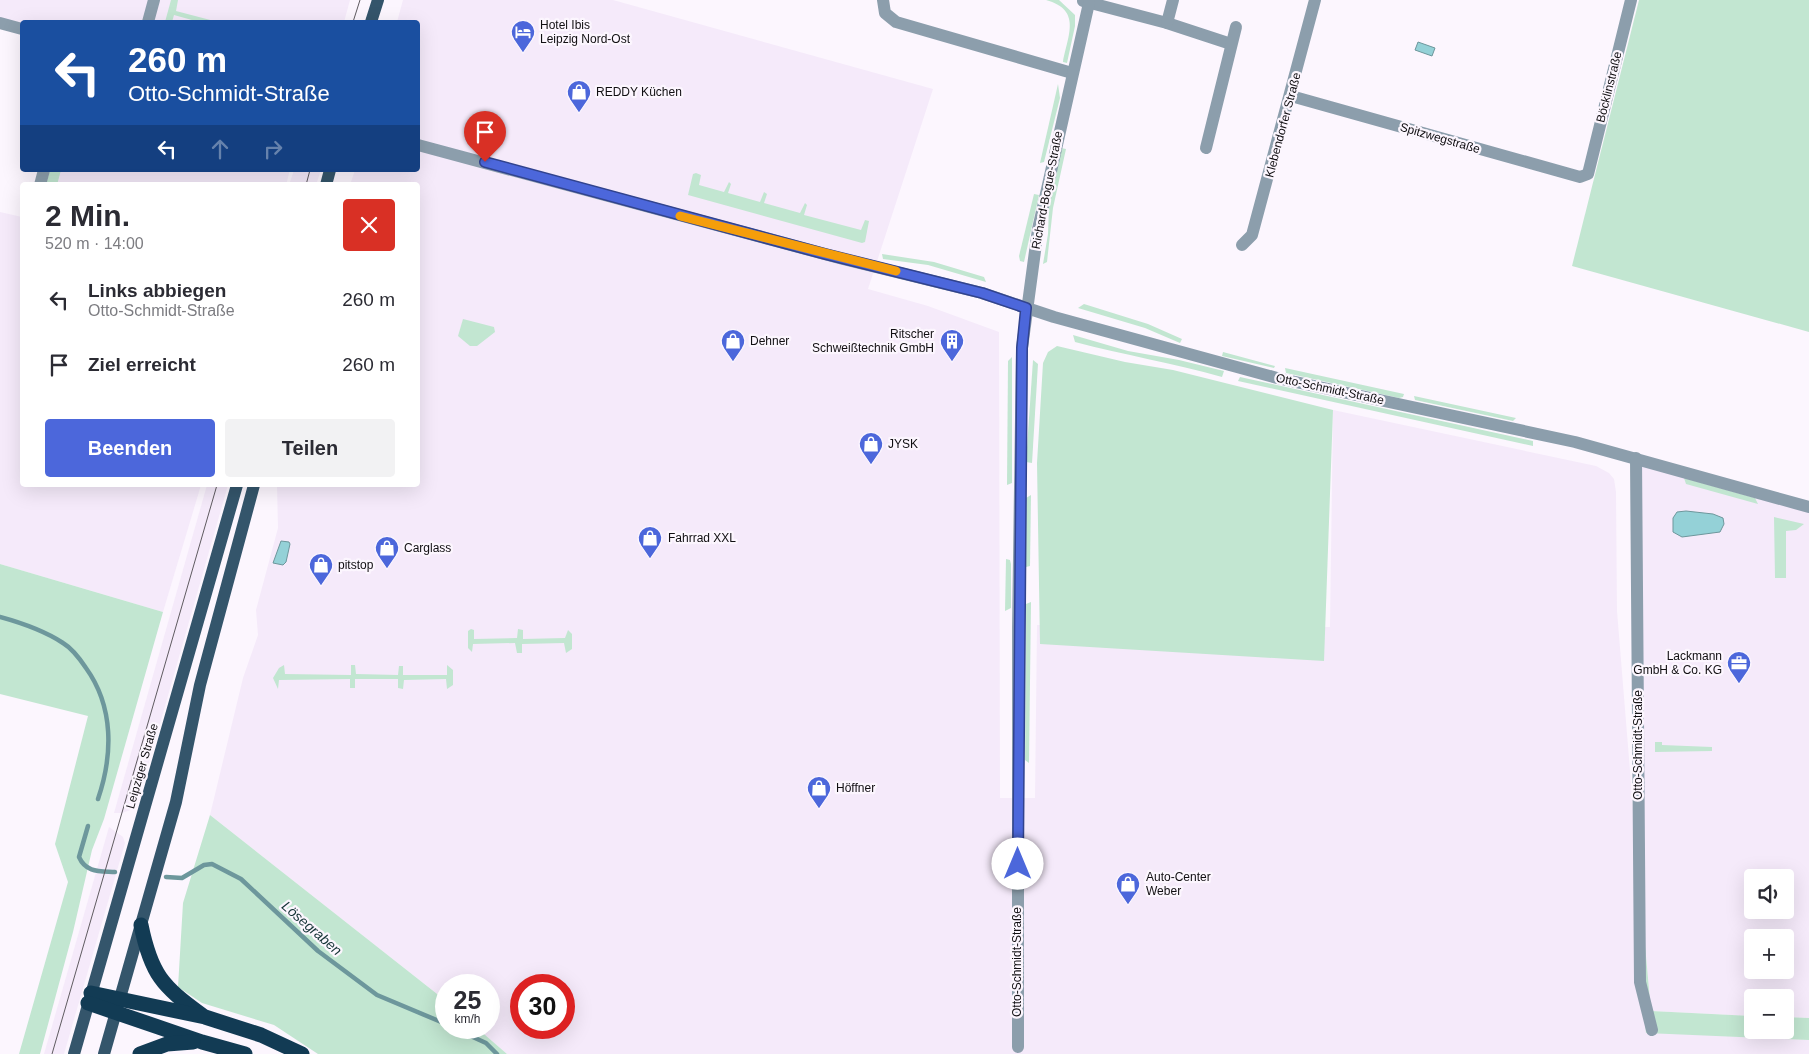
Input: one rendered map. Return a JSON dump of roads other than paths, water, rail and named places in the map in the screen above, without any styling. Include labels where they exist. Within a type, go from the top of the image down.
[{"type":"highway","points":[[141,925],[146,950],[160,979],[182,1001],[205,1017]]},
{"type":"highway","points":[[90,998],[118,1006],[202,1042],[245,1054]]},
{"type":"highway","points":[[118,1006],[205,1017],[261,1035],[302,1054]]},
{"type":"highway","points":[[140,1054],[167,1044],[202,1042]]},
{"type":"main road","points":[[372,20],[378,0]]},
{"type":"main road","name":"Leipziger Straße","points":[[74,1054],[236,487]]},
{"type":"main road","points":[[104,1054],[176,802],[200,685],[253,487]]},
{"type":"street","points":[[149,20],[154,0]]},
{"type":"street","points":[[883,0],[886,13],[896,22],[1072,73]]},
{"type":"street","points":[[1166,22],[1173,0]]},
{"type":"street","name":"Klebendorfer Straße","points":[[1242,245],[1252,235],[1291,96],[1315,0]]},
{"type":"street","name":"Böcklinstraße","points":[[1588,174],[1631,0]]},
{"type":"street","name":"Richard-Bogue-Straße","points":[[1026,308],[1038,229],[1072,73],[1085,1],[1166,22],[1231,44]]},
{"type":"street","points":[[0,23],[20,28]]},
{"type":"street","points":[[1206,148],[1236,27]]},
{"type":"street","name":"Spitzwegstraße","points":[[1291,96],[1580,177],[1588,174]]},
{"type":"street","name":"Otto-Schmidt-Straße","points":[[420,145],[842,259],[991,296],[1026,308],[1278,378],[1556,437],[1809,507]]},
{"type":"street","name":"Otto-Schmidt-Straße","points":[[1018,1047],[1018,628],[1022,348],[1026,308]]},
{"type":"street","name":"Otto-Schmidt-Straße","points":[[1636,458],[1640,982],[1652,1030]]},
{"type":"water","points":[[1418,42],[1435,48],[1432,56],[1415,50]]},
{"type":"water","points":[[1677,512],[1713,514],[1723,518],[1724,524],[1720,532],[1682,537],[1673,532],[1673,518]]},
{"type":"water","points":[[281,541],[289,542],[290,544],[286,562],[283,565],[273,563]]},
{"type":"waterway","name":"Lösegraben","points":[[0,617],[24,624],[67,645],[79,658],[95,683],[102,699],[108,732],[106,765],[98,799]]},
{"type":"waterway","name":"Lösegraben","points":[[88,826],[79,857],[85,866],[90,869],[115,872]]},
{"type":"waterway","name":"Lösegraben","points":[[166,877],[182,878],[204,865],[212,864],[241,879],[318,951],[377,995],[435,1019]]},
{"type":"waterway","name":"Lösegraben","points":[[477,1039],[486,1043],[497,1054]]},
{"type":"tram line","points":[[354,20],[360,0]]},
{"type":"tram line","points":[[307,182],[309,172]]},
{"type":"tram line","points":[[52,1054],[216,487]]},
{"type":"place","name":"Hotel Ibis Leipzig Nord-Ost","points":[[523,53]]},
{"type":"place","name":"REDDY Küchen","points":[[579,113]]},
{"type":"place","name":"Dehner","points":[[733,362]]},
{"type":"place","name":"Ritscher Schweißtechnik GmbH","points":[[952,362]]},
{"type":"place","name":"JYSK","points":[[871,465]]},
{"type":"place","name":"Fahrrad XXL","points":[[650,559]]},
{"type":"place","name":"Carglass","points":[[387,569]]},
{"type":"place","name":"pitstop","points":[[321,586]]},
{"type":"place","name":"Lackmann GmbH & Co. KG","points":[[1739,684]]},
{"type":"place","name":"Höffner","points":[[819,809]]},
{"type":"place","name":"Auto-Center Weber","points":[[1128,905]]}]
